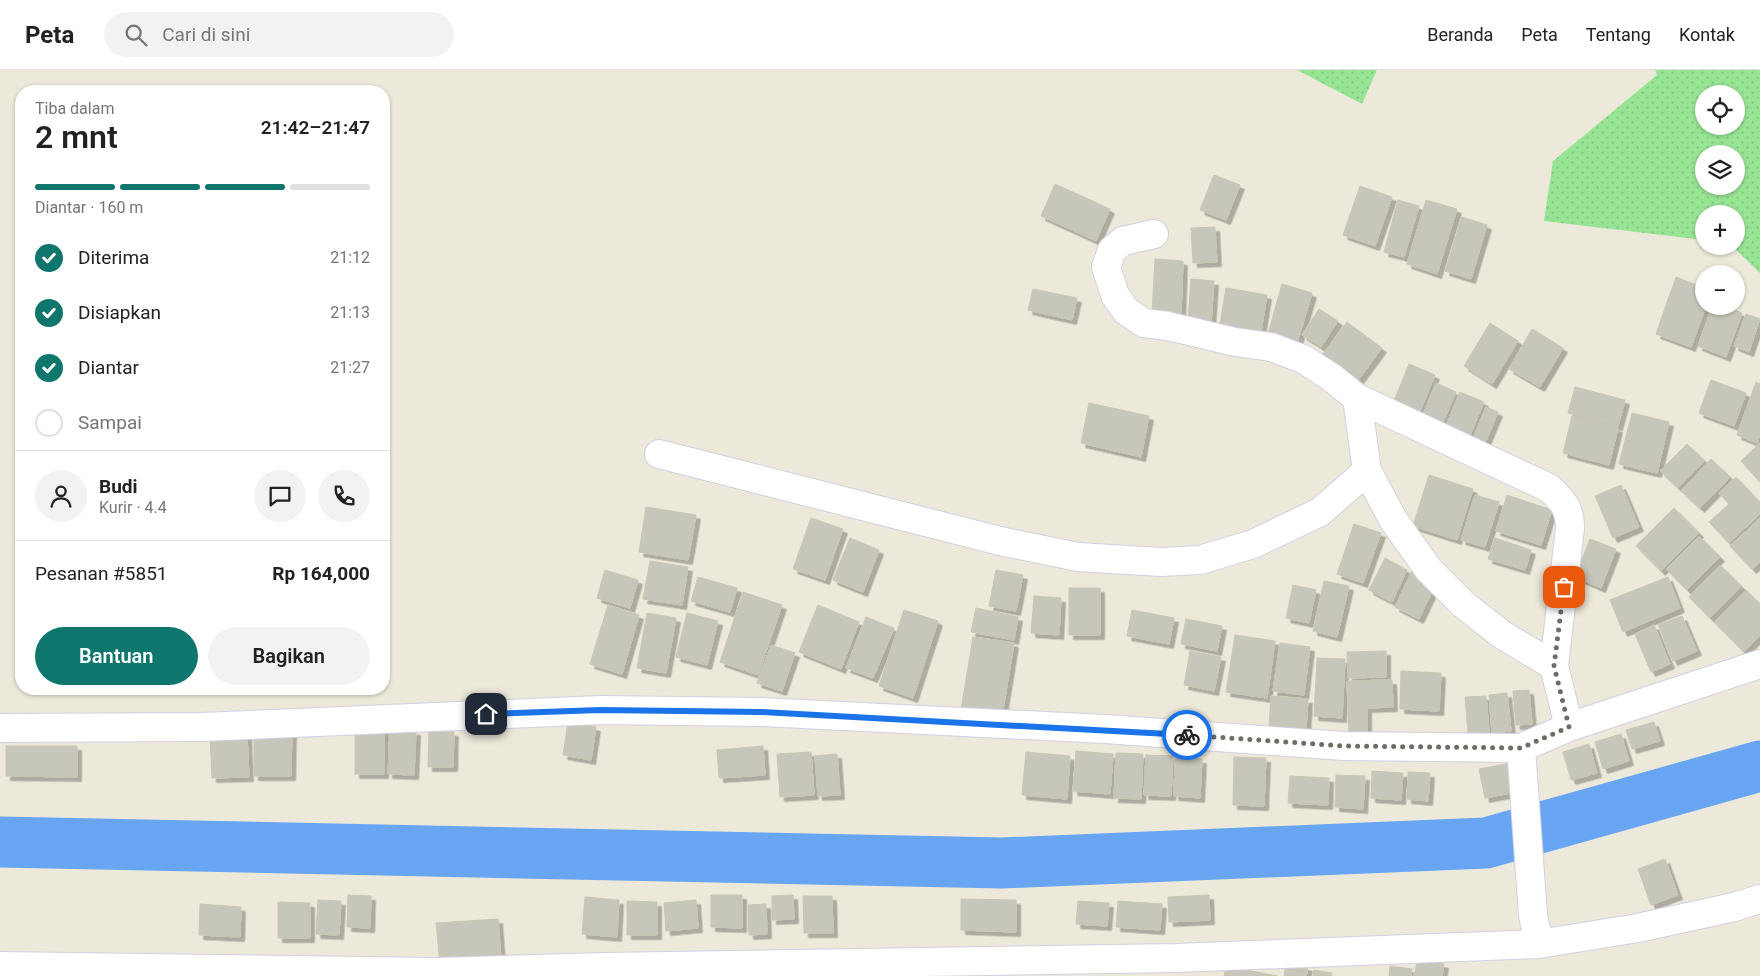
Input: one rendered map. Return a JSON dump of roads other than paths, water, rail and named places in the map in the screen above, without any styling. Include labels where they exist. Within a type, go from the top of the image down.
[{"type":"street","points":[[1154,234],[1123,241],[1112,250],[1106,267],[1115,295],[1126,311],[1144,323],[1168,326],[1234,342],[1271,347],[1303,359],[1331,377],[1357,398],[1549,488],[1562,500],[1570,516],[1570,528],[1554,666],[1569,727]]},
{"type":"street","points":[[1357,398],[1367,470],[1394,521],[1429,570],[1463,604],[1501,634],[1554,666]]},
{"type":"street","points":[[659,454],[1000,541],[1078,557],[1161,562],[1200,560],[1252,544],[1320,512],[1367,470]]},
{"type":"street","points":[[0,728],[201,727],[570,711],[658,710],[760,712],[1105,729],[1521,757],[1569,727],[1760,664]]},
{"type":"street","points":[[1521,757],[1533,915],[1539,944]]},
{"type":"street","points":[[0,966],[436,972],[614,967],[1176,958],[1539,944],[1638,928],[1734,907],[1760,899]]},
{"type":"waterway","points":[[0,842],[1002,863],[1486,843],[1760,766]]}]
